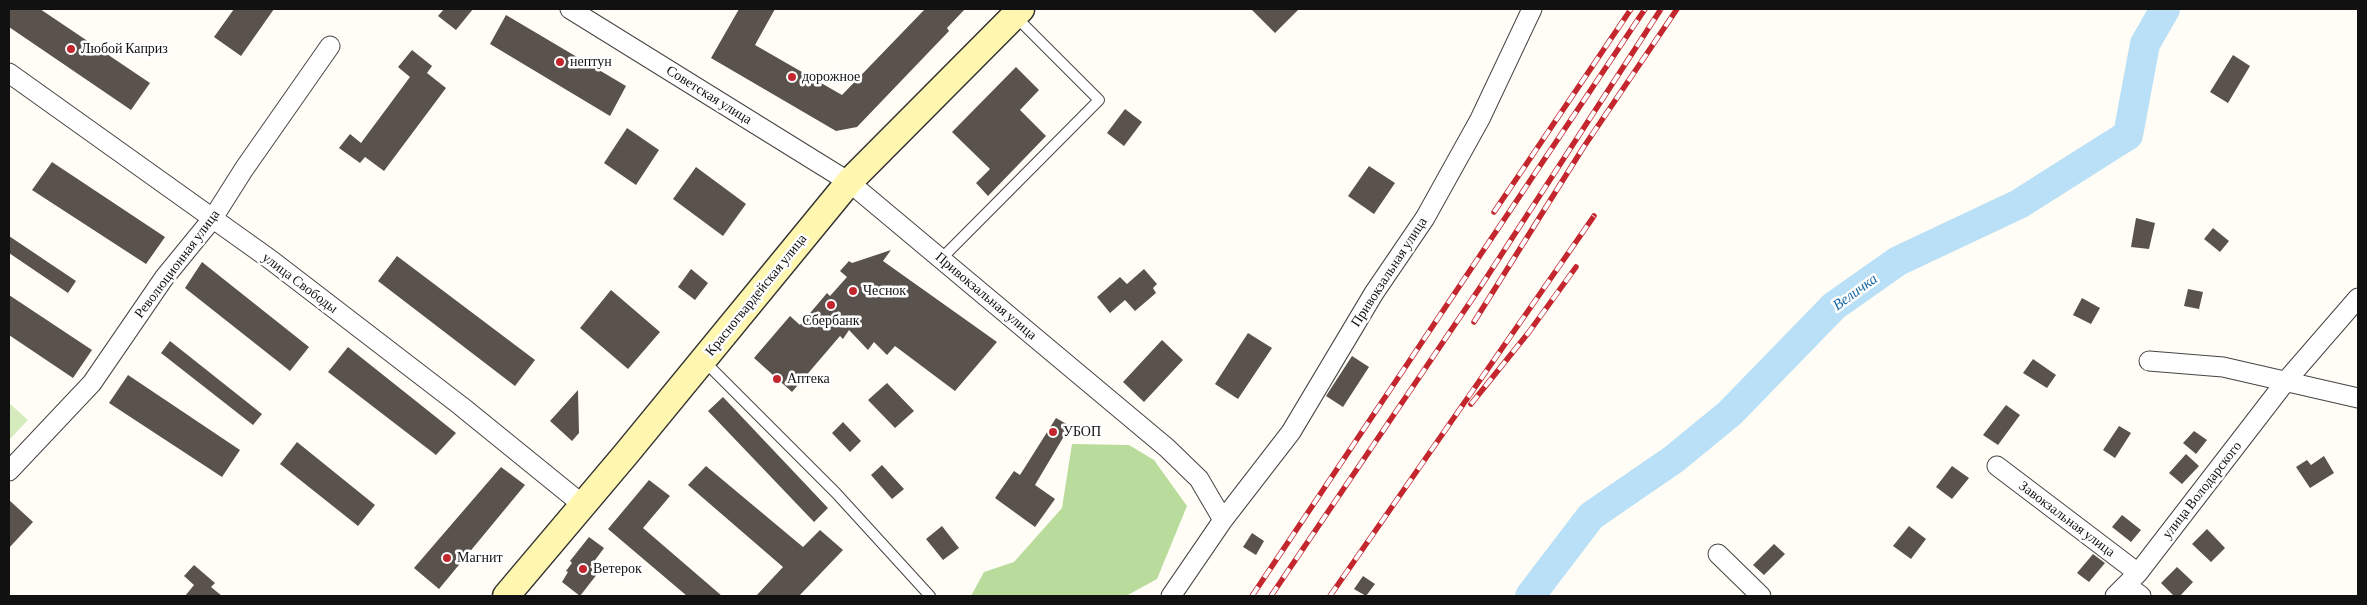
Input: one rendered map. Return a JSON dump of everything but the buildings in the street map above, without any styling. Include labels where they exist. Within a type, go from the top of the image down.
[{"type":"street","name":"Советская улица","points":[[570,9],[849,182]]},
{"type":"street","name":"Привокзальная улица","points":[[1171,596],[1223,520],[1291,432],[1374,293],[1425,218],[1480,119],[1532,9]]},
{"type":"street","name":"Красногвардейская улица","points":[[506,596],[849,182],[1017,12]]},
{"type":"street","name":"Революционная улица","points":[[9,471],[92,383],[164,278],[213,218],[330,46]]},
{"type":"street","name":"улица Свободы","points":[[9,73],[213,218],[394,354],[583,505]]},
{"type":"street","name":"Привокзальная улица","points":[[849,182],[1167,448],[1199,479],[1223,520]]},
{"type":"street","name":"улица Володарского","points":[[2126,584],[2286,381],[2358,298]]},
{"type":"street","points":[[2149,361],[2224,367],[2358,398]]},
{"type":"street","name":"Завокзальная улица","points":[[1996,466],[2141,596]]},
{"type":"street","points":[[1718,554],[1761,596]]},
{"type":"lane","points":[[941,258],[1099,100],[1017,12]]},
{"type":"lane","points":[[703,360],[836,493],[930,596]]},
{"type":"green space","points":[[9,403],[28,420],[9,440]]},
{"type":"green space","points":[[1072,444],[1129,445],[1154,460],[1187,506],[1157,579],[1126,596],[971,596],[984,572],[1014,562],[1062,508]]},
{"type":"waterway","name":"Величка","points":[[1530,596],[1591,516],[1674,459],[1730,413],[1834,306],[1898,261],[2019,204],[2128,135],[2145,44],[2165,9]]},
{"type":"railway","points":[[1494,212],[1631,9]]},
{"type":"railway","points":[[1252,596],[1645,9]]},
{"type":"railway","points":[[1271,596],[1481,286],[1661,9]]},
{"type":"railway","points":[[1474,322],[1583,148],[1677,9]]},
{"type":"railway","points":[[1330,596],[1594,216]]},
{"type":"railway","points":[[1471,404],[1529,332],[1576,267]]},
{"type":"place","name":"Любой Каприз","points":[[71,49]]},
{"type":"place","name":"нептун","points":[[560,62]]},
{"type":"place","name":"дорожное","points":[[792,77]]},
{"type":"place","name":"Чеснок","points":[[853,291]]},
{"type":"place","name":"Сбербанк","points":[[831,305]]},
{"type":"place","name":"Аптека","points":[[777,379]]},
{"type":"place","name":"УБОП","points":[[1053,432]]},
{"type":"place","name":"Магнит","points":[[447,558]]},
{"type":"place","name":"Ветерок","points":[[583,569]]}]
